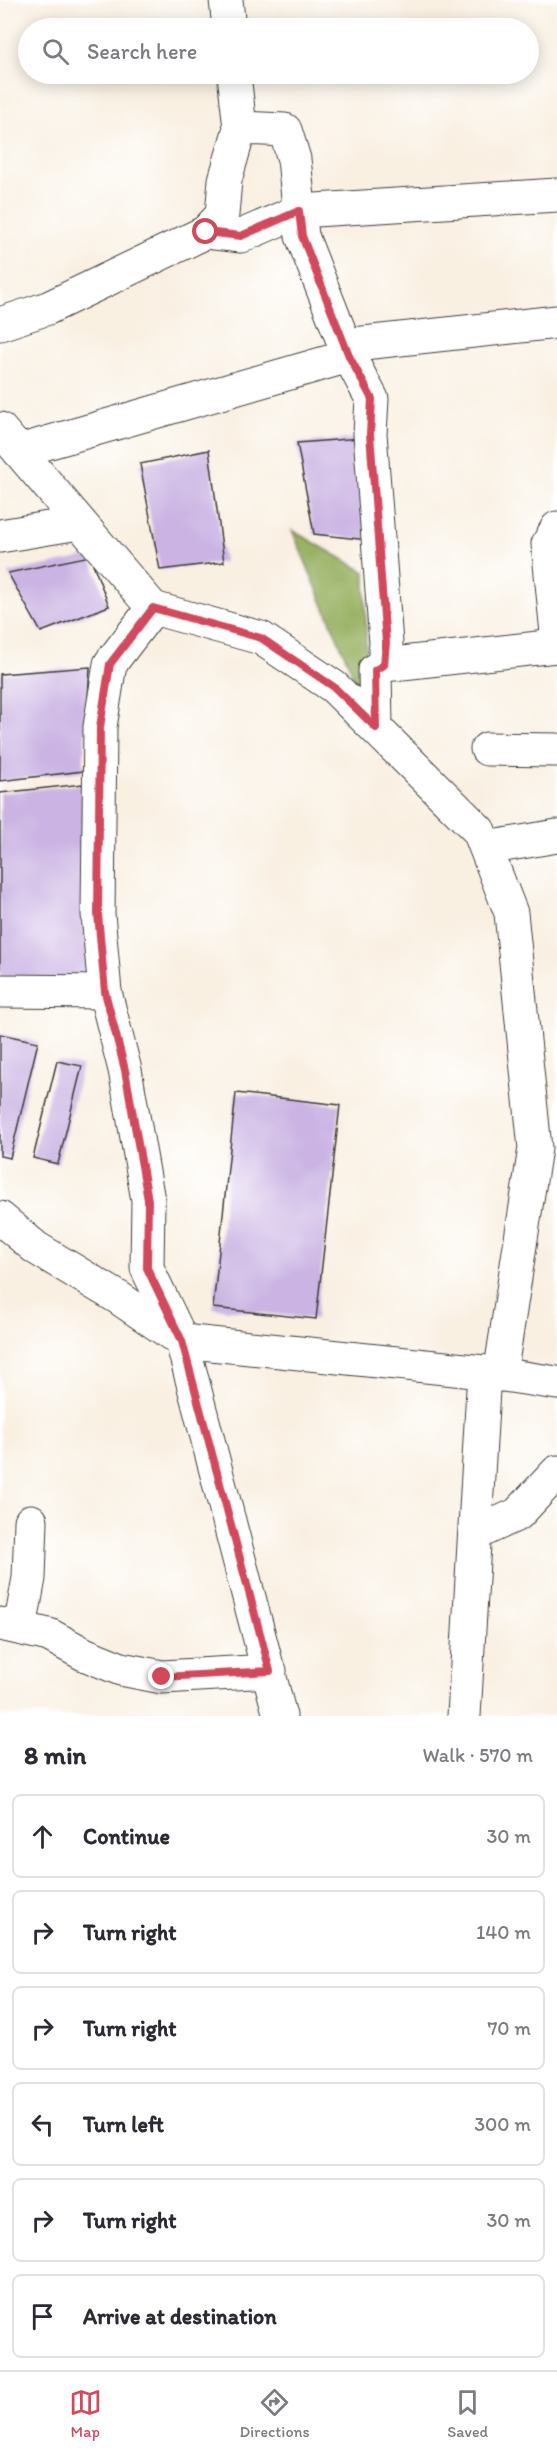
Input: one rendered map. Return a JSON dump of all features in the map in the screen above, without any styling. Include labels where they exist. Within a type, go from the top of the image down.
[{"type":"street","points":[[226,0],[228,18]]},
{"type":"street","points":[[0,324],[48,308],[206,232],[222,215],[225,180],[240,128],[235,84]]},
{"type":"street","points":[[240,128],[285,130],[294,159],[302,236],[347,350],[372,399],[370,434],[386,643],[384,665]]},
{"type":"street","points":[[206,232],[241,236],[299,211],[557,195]]},
{"type":"street","points":[[464,1716],[475,1534],[492,1373],[535,1148],[511,913],[479,831],[334,687],[261,638],[153,608],[9,440],[347,350],[557,322]]},
{"type":"street","points":[[0,536],[79,523]]},
{"type":"street","points":[[557,528],[548,544],[557,633]]},
{"type":"street","points":[[153,608],[110,664],[100,727],[98,914],[105,992],[125,1070],[148,1200],[147,1268],[182,1341],[280,1716]]},
{"type":"street","points":[[376,728],[375,670],[384,665],[556,646],[557,639]]},
{"type":"street","points":[[487,749],[557,750]]},
{"type":"street","points":[[486,848],[557,836]]},
{"type":"street","points":[[0,991],[105,992]]},
{"type":"street","points":[[0,1218],[36,1248],[119,1298],[182,1341],[492,1373],[557,1383]]},
{"type":"street","points":[[475,1534],[518,1514],[557,1472]]},
{"type":"street","points":[[31,1521],[29,1578],[10,1626],[49,1635],[84,1654],[121,1669],[162,1677],[270,1671]]},
{"type":"green space","points":[[292,530],[365,572],[367,708]]},
{"type":"building","points":[[361,438],[368,540],[314,534],[297,443]]},
{"type":"building","points":[[209,450],[224,562],[160,570],[140,464]]},
{"type":"building","points":[[90,556],[109,606],[41,632],[8,573]]},
{"type":"building","points":[[90,667],[83,771],[0,781],[0,674]]},
{"type":"building","points":[[83,784],[95,981],[0,977],[0,793]]},
{"type":"building","points":[[0,1034],[38,1042],[10,1158],[0,1156]]},
{"type":"building","points":[[57,1061],[82,1066],[58,1164],[33,1158]]},
{"type":"building","points":[[236,1093],[340,1105],[316,1319],[213,1308]]},
{"type":"route","points":[[162,1677],[270,1671],[182,1341],[147,1268],[148,1200],[125,1070],[105,992],[98,914],[100,727],[110,664],[153,608],[261,638],[334,687],[376,728],[375,670],[384,665],[386,643],[370,434],[372,399],[349,356],[302,236],[299,211],[241,236],[206,232]]}]
